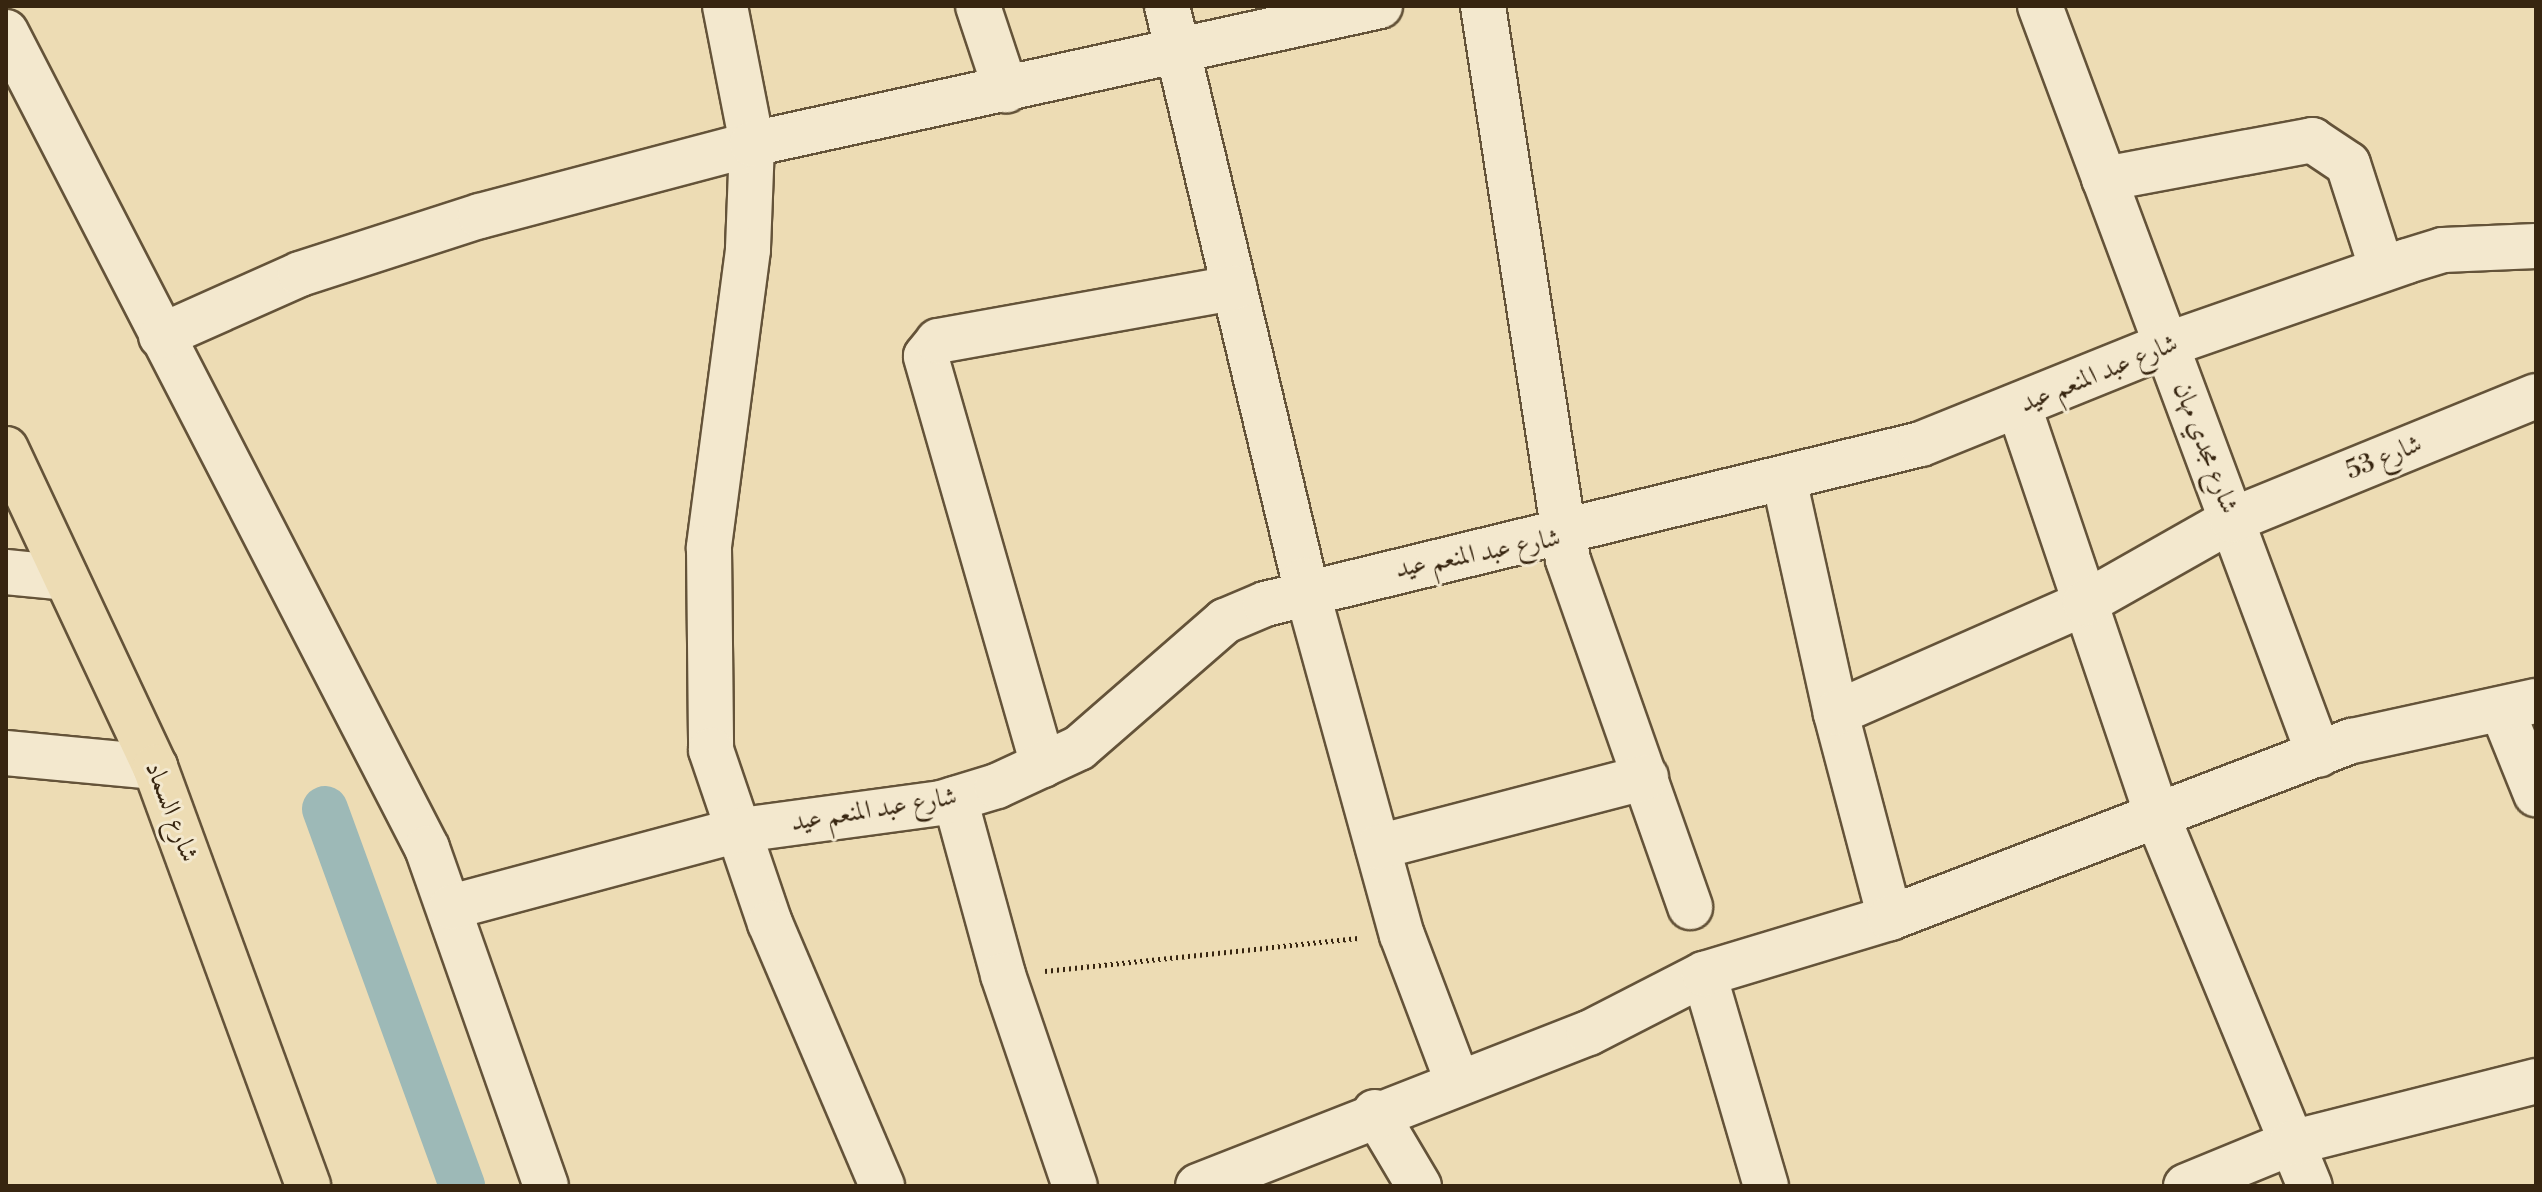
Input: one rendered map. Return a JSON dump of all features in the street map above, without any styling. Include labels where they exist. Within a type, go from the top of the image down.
[{"type":"highway","name":"شارع السماد","points":[[6,449],[155,767],[308,1186]]},
{"type":"street","points":[[725,6],[752,144],[748,250],[709,548],[711,750],[734,831],[882,1186]]},
{"type":"street","points":[[978,6],[1006,90]]},
{"type":"street","points":[[1167,6],[1307,591],[1402,935],[1458,1083]]},
{"type":"street","points":[[161,336],[402,239],[752,144],[1178,53],[1380,6]]},
{"type":"street","points":[[1483,6],[1565,537],[1690,907]]},
{"type":"street","name":"شارع مجدي مهان","points":[[2040,6],[2319,755]]},
{"type":"street","points":[[6,32],[161,336],[384,756],[451,907],[546,1186]]},
{"type":"street","points":[[2104,179],[2312,140],[2348,164],[2382,269]]},
{"type":"street","name":"شارع عبد المنعم عيد","points":[[451,907],[734,831],[955,799],[1079,748],[1225,621],[1307,591],[1565,537],[1921,444],[2019,407],[2166,345],[2382,269],[2443,250],[2536,246]]},
{"type":"street","points":[[1043,765],[926,356],[938,341],[1234,288]]},
{"type":"street","name":"شارع 53","points":[[1836,713],[2085,603],[2232,520],[2536,396]]},
{"type":"street","points":[[2019,407],[2158,818],[2310,1186]]},
{"type":"street","points":[[1784,479],[1836,713],[1890,918]]},
{"type":"street","points":[[6,572],[66,578]]},
{"type":"street","points":[[1198,1186],[1375,1112],[1589,1033],[1704,974],[1890,918],[2158,818],[2352,741],[2519,706],[2536,794]]},
{"type":"street","points":[[6,753],[155,767]]},
{"type":"street","points":[[1378,847],[1646,777]]},
{"type":"street","points":[[955,799],[1003,975],[1075,1186]]},
{"type":"street","points":[[1704,974],[1766,1186]]},
{"type":"street","points":[[2186,1186],[2291,1143],[2536,1081]]},
{"type":"street","points":[[1375,1112],[1419,1186]]},
{"type":"path","points":[[1003,975],[1402,935]]},
{"type":"waterway","points":[[325,809],[462,1186]]}]
